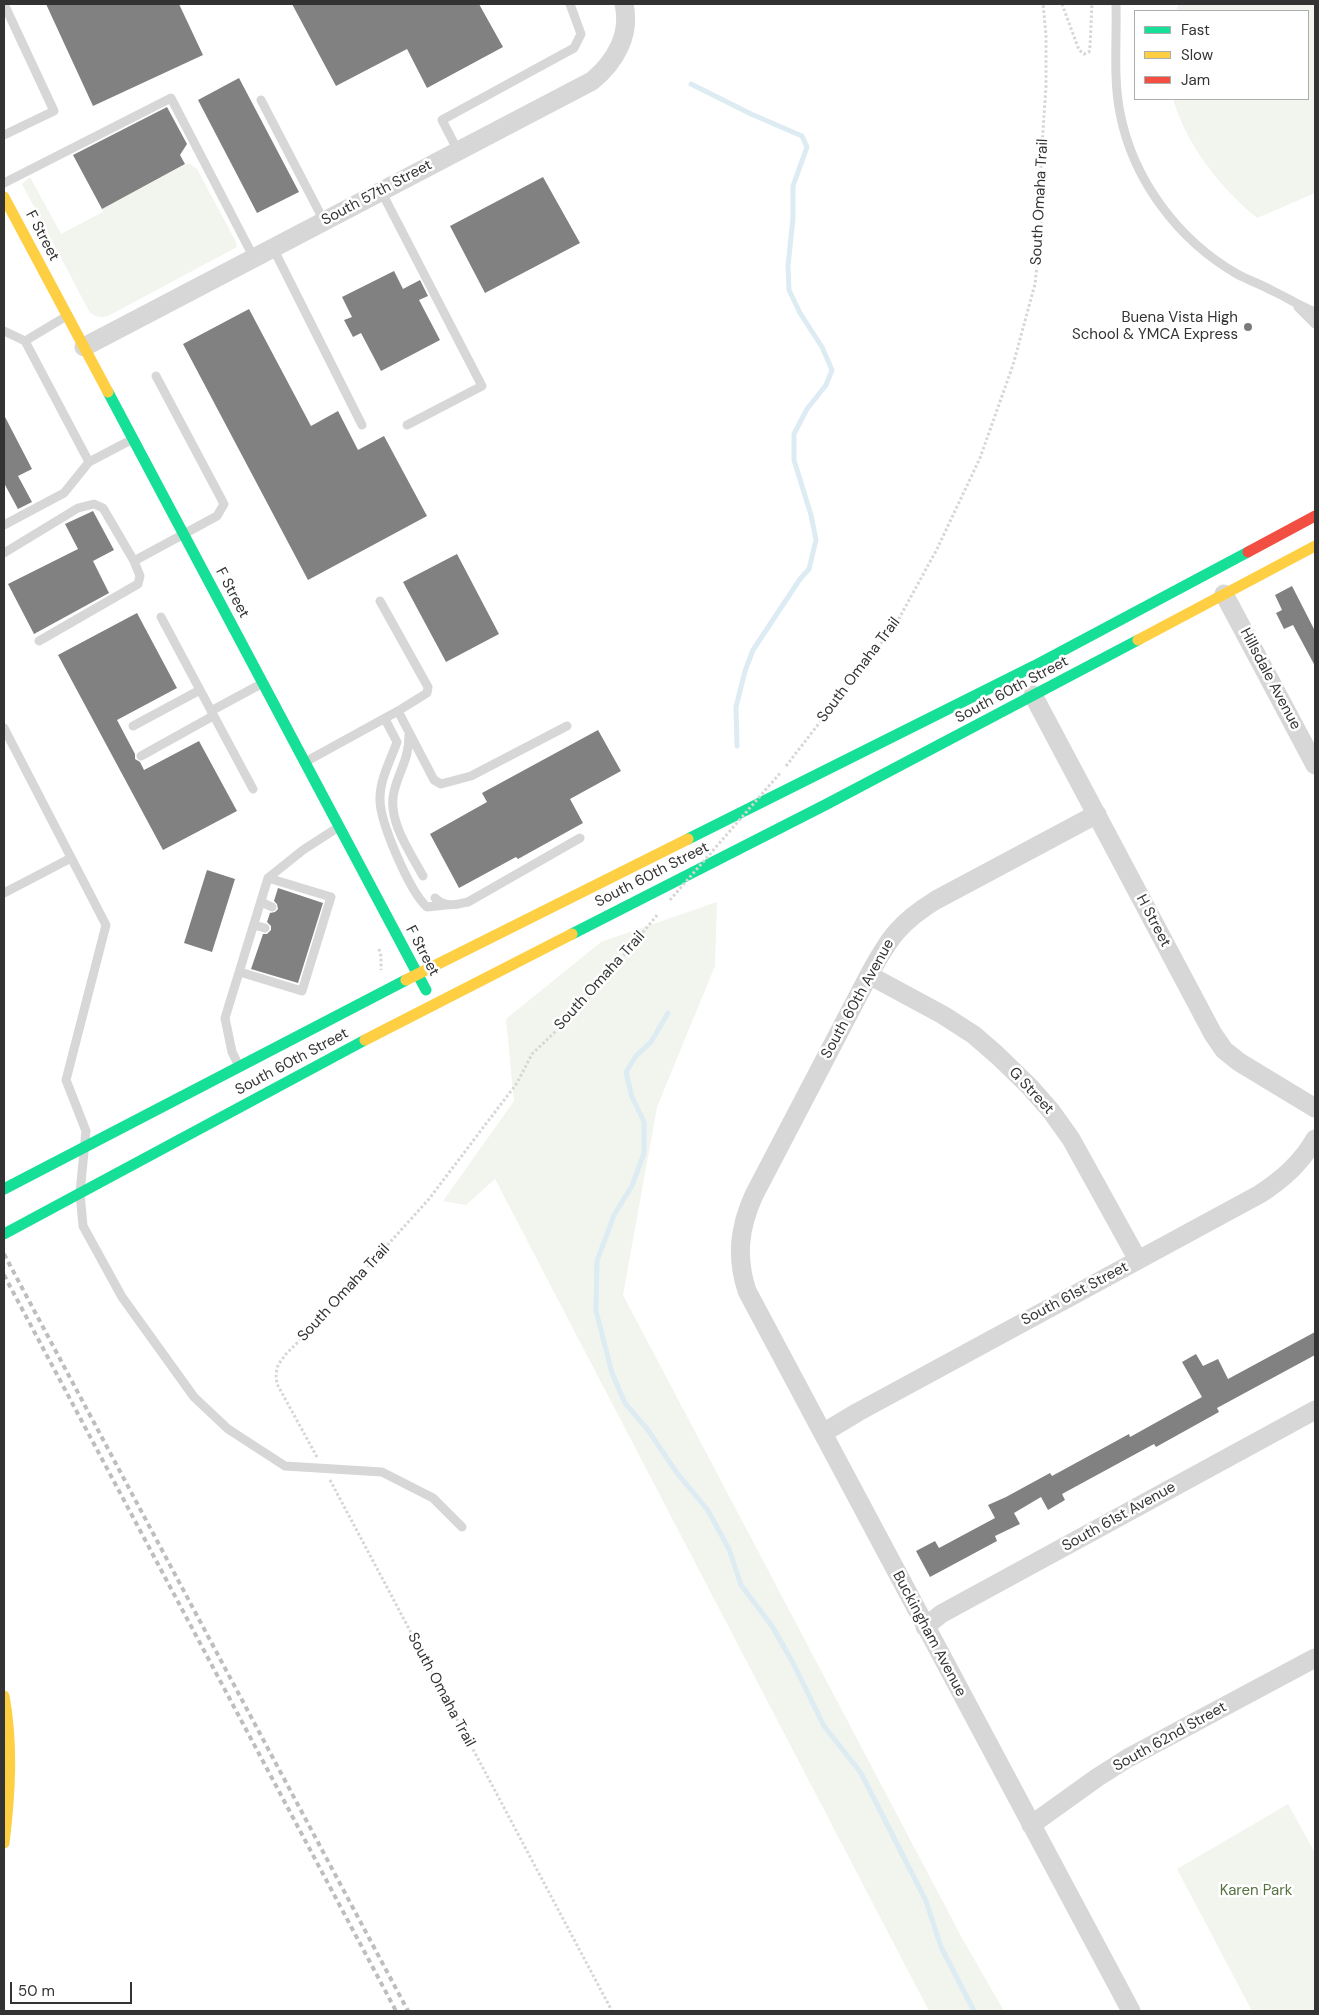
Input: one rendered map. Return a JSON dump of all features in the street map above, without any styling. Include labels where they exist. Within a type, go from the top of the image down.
[{"type":"main road","name":"F Street","points":[[4,197],[433,1004]]},
{"type":"main road","name":"South 60th Street","points":[[4,1189],[418,974],[985,692],[1315,516]]},
{"type":"main road","name":"South 60th Street","points":[[4,1234],[433,1004],[827,804],[1315,546]]},
{"type":"main road","points":[[4,1696],[9,1772],[4,1843]]},
{"type":"street","name":"South 57th Street","points":[[84,347],[592,81],[604,71],[616,56],[626,22],[624,4]]},
{"type":"street","name":"Hillsdale Avenue","points":[[1224,594],[1315,765]]},
{"type":"street","name":"H Street","points":[[1033,695],[1212,1034],[1224,1050],[1239,1062],[1315,1108]]},
{"type":"street","name":"South 60th Avenue","points":[[739,1252],[743,1220],[754,1195],[885,945],[897,930],[915,913],[1097,814]]},
{"type":"street","name":"G Street","points":[[869,975],[943,1015],[974,1035],[1030,1087],[1051,1111],[1071,1139],[1138,1260]]},
{"type":"street","name":"South 61st Street","points":[[823,1433],[1276,1183],[1302,1158],[1315,1139]]},
{"type":"street","name":"Buckingham Avenue","points":[[739,1252],[740,1266],[747,1291],[1131,2011]]},
{"type":"street","name":"South 61st Avenue","points":[[926,1627],[941,1614],[1315,1410]]},
{"type":"street","name":"South 62nd Street","points":[[1031,1825],[1128,1758],[1315,1658]]},
{"type":"lane","points":[[4,4],[54,111],[4,135]]},
{"type":"lane","points":[[458,151],[442,120],[574,48],[581,34],[570,4]]},
{"type":"lane","points":[[1116,4],[1117,90],[1120,113],[1131,152],[1157,202],[1197,244],[1225,266],[1294,303],[1315,312]]},
{"type":"lane","points":[[4,183],[171,98],[254,258]]},
{"type":"lane","points":[[261,100],[324,221]]},
{"type":"lane","points":[[380,191],[482,386],[406,424]]},
{"type":"lane","points":[[273,248],[362,425]]},
{"type":"lane","points":[[1294,303],[1315,324]]},
{"type":"lane","points":[[25,341],[67,315]]},
{"type":"lane","points":[[4,331],[25,341],[89,462]]},
{"type":"lane","points":[[134,561],[217,516],[224,504],[156,376]]},
{"type":"lane","points":[[4,525],[64,493],[89,462],[133,439]]},
{"type":"lane","points":[[4,554],[78,508],[94,504],[103,508],[134,561],[140,576],[138,584],[39,641]]},
{"type":"lane","points":[[305,763],[385,719],[427,693],[428,688],[380,600]]},
{"type":"lane","points":[[161,617],[253,790]]},
{"type":"lane","points":[[141,756],[263,683]]},
{"type":"lane","points":[[133,726],[200,690]]},
{"type":"lane","points":[[398,711],[434,780],[441,784],[471,776],[567,726]]},
{"type":"lane","points":[[385,719],[397,742],[381,790],[381,812],[400,860],[420,901],[427,907],[454,906],[468,902],[580,838]]},
{"type":"lane","points":[[4,728],[106,925],[66,1080],[86,1131],[80,1193],[82,1226],[100,1258],[139,1322],[194,1397],[228,1429],[285,1466],[382,1472],[433,1498],[462,1527]]},
{"type":"lane","points":[[409,733],[409,751],[394,793],[393,809],[398,826],[423,876]]},
{"type":"lane","points":[[238,1066],[232,1052],[225,1018],[268,878],[309,845],[339,827]]},
{"type":"lane","points":[[4,893],[71,858]]},
{"type":"lane","points":[[240,972],[302,991],[307,968],[332,897],[268,878]]},
{"type":"lane","points":[[435,898],[446,905]]},
{"type":"lane","points":[[261,902],[272,907]]},
{"type":"lane","points":[[254,925],[265,928]]},
{"type":"lane","points":[[247,949],[257,953]]},
{"type":"path","name":"South Omaha Trail","points":[[612,2011],[278,1384],[276,1374],[278,1365],[286,1354],[324,1316],[429,1199],[517,1082],[532,1054],[580,1008],[670,900],[781,772],[896,624],[936,549],[980,458],[1013,365],[1035,284],[1042,227],[1041,161],[1046,86],[1046,35],[1043,4]]},
{"type":"path","points":[[1062,4],[1079,50],[1084,54],[1089,52],[1090,46],[1092,4]]},
{"type":"green space","points":[[1179,4],[1315,4],[1315,193],[1257,218],[1230,193],[1206,164],[1187,133],[1173,100],[1309,100],[1309,10],[1176,10]]},
{"type":"green space","points":[[188,163],[197,169],[237,247],[108,316],[100,317],[93,315],[89,311],[22,184],[30,177],[61,234],[103,212],[102,209]]},
{"type":"green space","points":[[717,902],[715,966],[657,1107],[623,1295],[962,1938],[1004,2011],[929,2011],[495,1179],[466,1205],[443,1201],[514,1101],[506,1019],[601,942]]},
{"type":"green space","name":"Karen Park","points":[[1288,1804],[1315,1853],[1315,2011],[1252,2011],[1177,1869]]},
{"type":"building","points":[[46,4],[179,4],[203,55],[93,106]]},
{"type":"building","points":[[292,4],[479,4],[503,47],[427,88],[407,49],[336,86]]},
{"type":"building","points":[[239,78],[299,192],[257,213],[198,100]]},
{"type":"building","points":[[167,107],[187,144],[180,155],[185,164],[102,209],[73,155]]},
{"type":"building","points":[[543,177],[580,243],[485,293],[450,226]]},
{"type":"building","points":[[394,271],[403,289],[420,280],[428,296],[419,300],[440,340],[381,371],[361,333],[353,337],[344,320],[352,317],[342,297]]},
{"type":"building","points":[[249,309],[311,426],[338,411],[358,450],[384,436],[427,516],[308,580],[183,344]]},
{"type":"building","points":[[4,415],[32,469],[18,476],[32,502],[18,509],[4,483]]},
{"type":"building","points":[[93,511],[114,550],[93,561],[109,593],[34,634],[8,584],[78,549],[65,524]]},
{"type":"building","points":[[457,554],[499,634],[446,662],[403,582]]},
{"type":"building","points":[[1292,586],[1315,631],[1315,666],[1293,625],[1284,629],[1276,613],[1282,610],[1275,595]]},
{"type":"building","points":[[137,613],[177,688],[117,720],[135,754],[135,759],[140,762],[144,770],[199,741],[237,811],[163,850],[58,655]]},
{"type":"building","points":[[598,730],[621,771],[570,799],[583,823],[518,859],[516,857],[459,888],[430,834],[487,802],[482,793]]},
{"type":"building","points":[[207,870],[235,879],[212,952],[184,943]]},
{"type":"building","points":[[278,888],[323,903],[298,983],[251,969],[263,934],[267,934],[271,930],[271,926],[267,922],[270,913],[278,909],[274,901]]},
{"type":"building","points":[[1315,1332],[1315,1355],[1217,1408],[1219,1412],[1156,1447],[1154,1444],[1062,1494],[1065,1500],[1048,1510],[1041,1497],[1014,1513],[1020,1524],[995,1536],[997,1541],[930,1577],[916,1551],[935,1541],[939,1548],[995,1518],[988,1505],[1050,1473],[1052,1476],[1129,1434],[1130,1437],[1202,1397],[1182,1362],[1196,1354],[1203,1366],[1218,1359],[1228,1379]]},
{"type":"waterway","points":[[691,84],[751,114],[802,136],[807,147],[793,186],[793,218],[788,266],[789,290],[800,313],[822,347],[832,370],[826,385],[807,409],[794,434],[794,460],[811,515],[816,540],[809,569],[800,579],[753,650],[745,671],[736,707],[737,746]]},
{"type":"waterway","points":[[668,1013],[651,1042],[636,1056],[626,1072],[632,1097],[644,1122],[644,1153],[632,1186],[614,1215],[597,1261],[596,1311],[612,1373],[625,1403],[648,1430],[677,1473],[707,1509],[729,1549],[741,1585],[772,1626],[793,1663],[824,1726],[861,1773],[926,1901],[941,1947],[974,2011]]},
{"type":"railway","points":[[4,1254],[408,2011]]},
{"type":"railway","points":[[4,1275],[396,2011]]},
{"type":"traffic: fast","points":[[108,392],[426,990]]},
{"type":"traffic: fast","points":[[688,839],[1034,666],[1248,552]]},
{"type":"traffic: fast","points":[[572,934],[827,804],[1138,640]]},
{"type":"traffic: fast","points":[[4,1189],[406,980]]},
{"type":"traffic: fast","points":[[4,1234],[365,1040]]},
{"type":"traffic: slow","points":[[4,197],[108,392]]},
{"type":"traffic: slow","points":[[1138,640],[1315,546]]},
{"type":"traffic: slow","points":[[406,980],[688,839]]},
{"type":"traffic: slow","points":[[365,1040],[572,934]]},
{"type":"traffic: slow","points":[[4,1696],[10,1751],[8,1806],[4,1843]]},
{"type":"traffic: jam","points":[[1248,552],[1315,516]]},
{"type":"place","name":"Buena Vista High School & YMCA Express","points":[[1248,327]]}]
